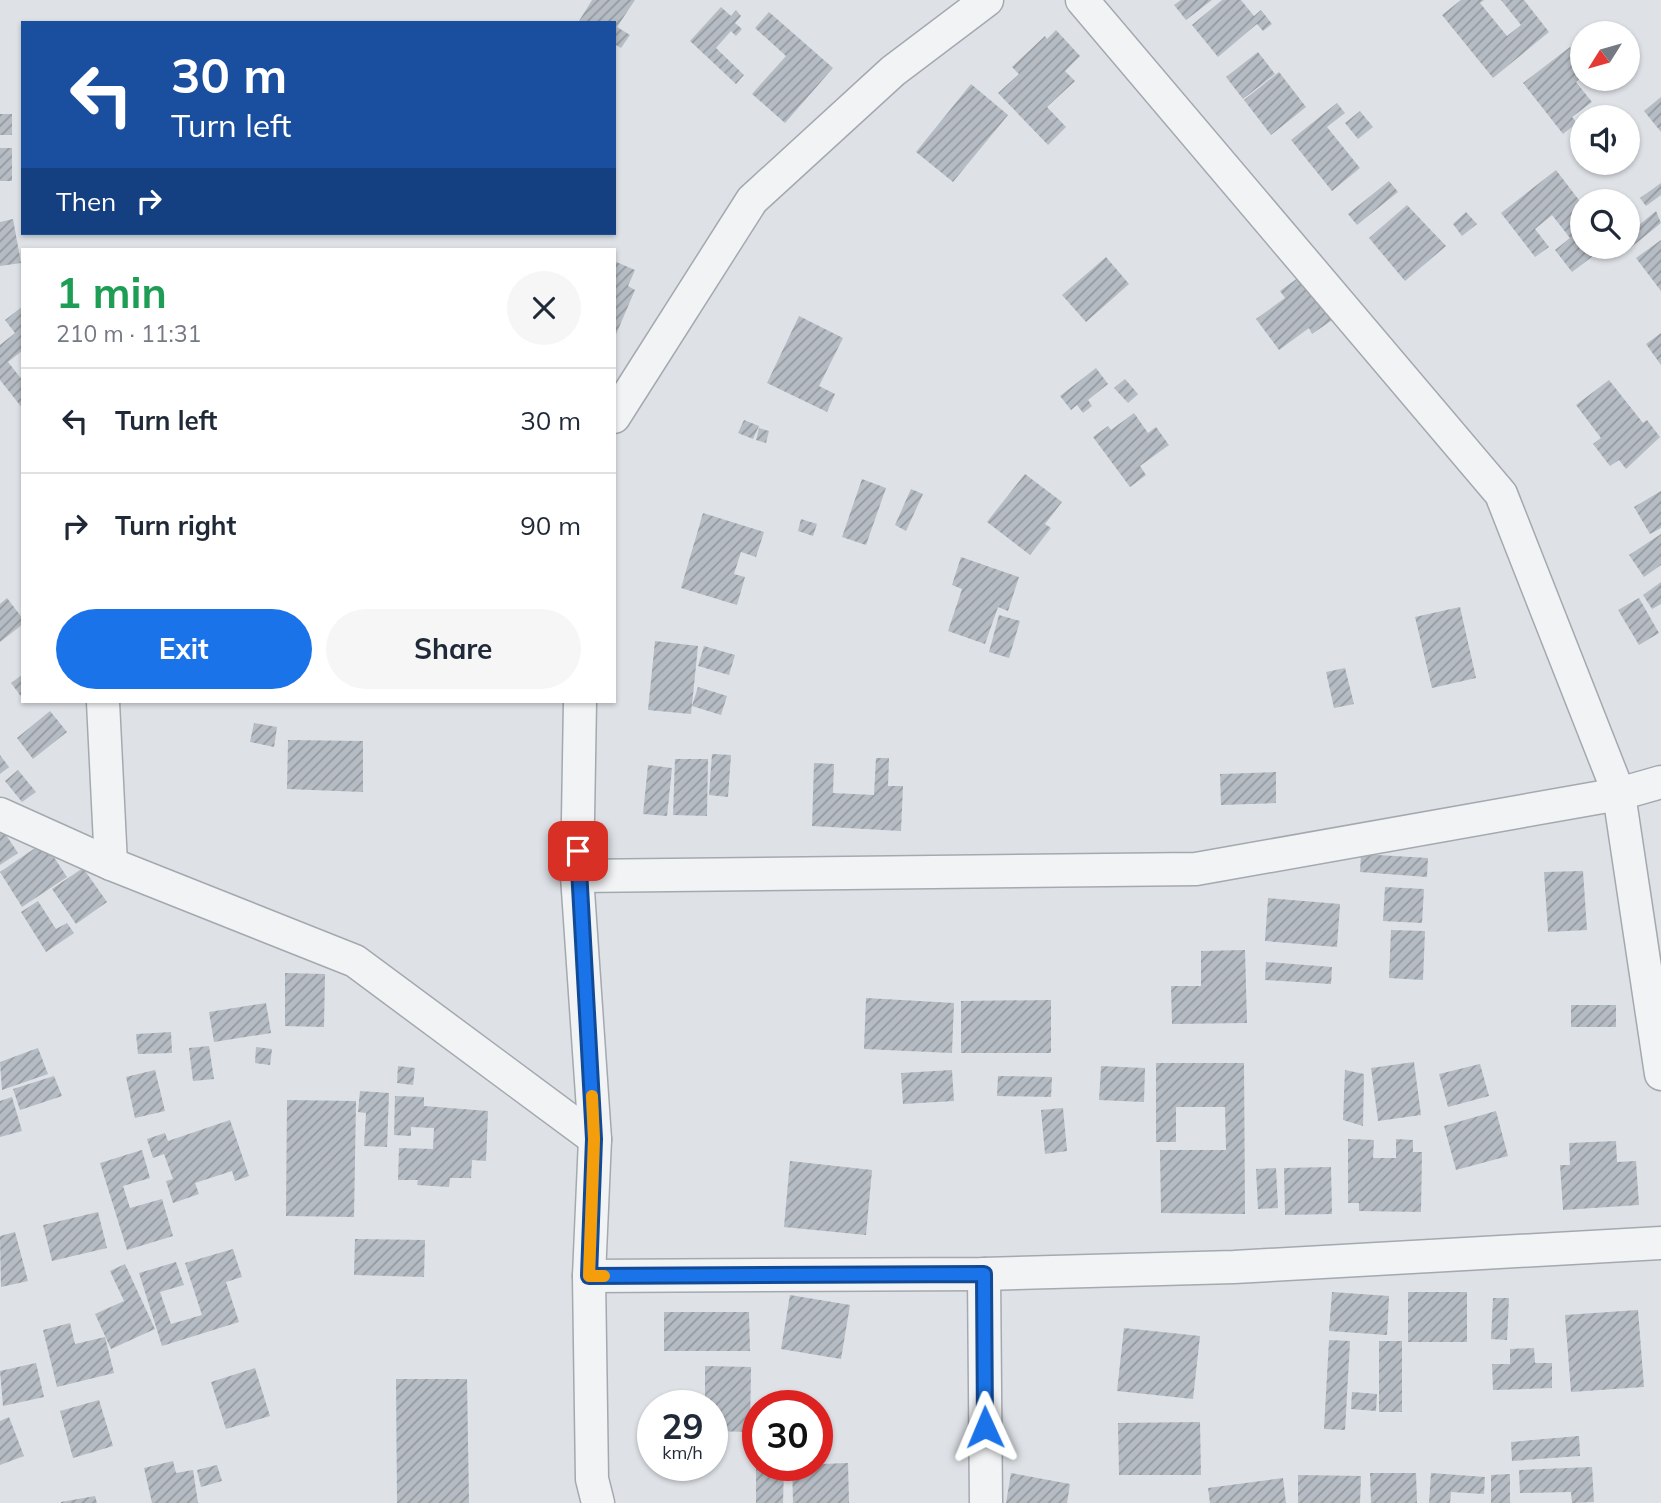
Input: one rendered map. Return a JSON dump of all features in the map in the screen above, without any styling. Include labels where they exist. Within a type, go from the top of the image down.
[{"type":"street","points":[[616,414],[752,200],[893,71],[987,0]]},
{"type":"street","points":[[1082,0],[1501,494],[1619,794],[1661,1074]]},
{"type":"street","points":[[103,703],[111,864]]},
{"type":"street","points":[[580,703],[577,876],[594,1139],[589,1276],[592,1479],[598,1503]]},
{"type":"street","points":[[577,876],[1196,869],[1619,794],[1661,782]]},
{"type":"street","points":[[0,814],[111,864],[355,961],[594,1139]]},
{"type":"street","points":[[589,1276],[984,1274],[1234,1267],[1661,1243]]},
{"type":"street","points":[[984,1274],[986,1503]]},
{"type":"building","points":[[592,0],[635,0],[617,27],[630,35],[621,48],[616,45],[616,21],[579,21]]},
{"type":"building","points":[[1181,0],[1212,0],[1186,20],[1174,5]]},
{"type":"building","points":[[1222,0],[1241,0],[1254,16],[1261,10],[1272,24],[1263,31],[1257,24],[1218,57],[1192,25]]},
{"type":"building","points":[[1461,0],[1484,0],[1480,3],[1507,36],[1521,25],[1501,0],[1524,0],[1549,32],[1493,78],[1442,15]]},
{"type":"building","points":[[721,7],[731,16],[736,10],[741,16],[735,23],[742,29],[736,36],[731,31],[716,48],[744,75],[736,84],[690,41]]},
{"type":"building","points":[[769,12],[833,68],[785,123],[752,94],[786,56],[755,28]]},
{"type":"building","points":[[1056,30],[1080,56],[1065,71],[1075,81],[1047,107],[1066,127],[1048,145],[998,93],[1019,74],[1012,67],[1045,36],[1047,39]]},
{"type":"building","points":[[1570,47],[1570,91],[1583,91],[1592,102],[1588,105],[1570,105],[1570,128],[1563,134],[1523,83]]},
{"type":"building","points":[[1258,52],[1275,74],[1243,99],[1226,77]]},
{"type":"building","points":[[1279,72],[1306,107],[1271,135],[1244,100]]},
{"type":"building","points":[[971,84],[1008,115],[953,182],[916,152]]},
{"type":"building","points":[[1661,97],[1661,132],[1644,111]]},
{"type":"building","points":[[1337,103],[1345,113],[1327,127],[1360,168],[1332,191],[1291,140]]},
{"type":"building","points":[[1360,111],[1373,127],[1358,139],[1345,123]]},
{"type":"building","points":[[0,114],[12,114],[12,135],[0,135]]},
{"type":"building","points":[[0,148],[12,148],[12,181],[0,181]]},
{"type":"building","points":[[1556,170],[1571,189],[1570,238],[1552,215],[1535,229],[1549,247],[1535,257],[1501,213]]},
{"type":"building","points":[[1389,181],[1398,192],[1357,225],[1348,214]]},
{"type":"building","points":[[1661,183],[1661,195],[1646,206],[1640,198]]},
{"type":"building","points":[[1407,205],[1446,246],[1405,281],[1369,238]]},
{"type":"building","points":[[1656,211],[1661,223],[1640,240],[1640,224]]},
{"type":"building","points":[[1466,212],[1477,224],[1462,236],[1453,224]]},
{"type":"building","points":[[13,219],[21,263],[0,266],[0,222]]},
{"type":"building","points":[[1570,238],[1570,259],[1589,259],[1572,272],[1555,250]]},
{"type":"building","points":[[1661,240],[1661,291],[1637,259],[1640,259],[1640,255]]},
{"type":"building","points":[[1106,257],[1129,284],[1086,322],[1062,295]]},
{"type":"building","points":[[616,262],[635,270],[628,286],[635,290],[616,334]]},
{"type":"building","points":[[1306,272],[1338,316],[1312,334],[1309,328],[1279,350],[1256,319],[1285,298],[1280,291]]},
{"type":"building","points":[[21,308],[21,352],[8,362],[21,378],[21,406],[0,380],[0,345],[15,333],[5,320]]},
{"type":"building","points":[[799,316],[843,338],[819,386],[835,394],[827,412],[767,383]]},
{"type":"building","points":[[1661,333],[1661,365],[1646,344]]},
{"type":"building","points":[[1096,368],[1108,384],[1088,400],[1092,406],[1083,413],[1077,405],[1071,410],[1060,396]]},
{"type":"building","points":[[1125,379],[1138,394],[1128,403],[1114,388]]},
{"type":"building","points":[[1609,380],[1643,423],[1647,420],[1660,437],[1626,469],[1619,460],[1610,466],[1593,444],[1601,438],[1576,405]]},
{"type":"building","points":[[1134,413],[1148,433],[1156,427],[1169,445],[1140,466],[1146,475],[1130,487],[1093,437],[1108,426],[1111,430]]},
{"type":"building","points":[[744,420],[759,426],[753,439],[738,433]]},
{"type":"building","points":[[759,428],[769,431],[766,443],[756,440]]},
{"type":"building","points":[[1025,474],[1062,502],[1045,524],[1051,528],[1030,555],[987,522]]},
{"type":"building","points":[[862,479],[886,488],[866,545],[842,537]]},
{"type":"building","points":[[911,489],[923,494],[906,531],[895,525]]},
{"type":"building","points":[[1661,491],[1661,528],[1650,534],[1634,507]]},
{"type":"building","points":[[703,513],[764,532],[756,557],[741,552],[734,574],[745,577],[737,605],[681,588]]},
{"type":"building","points":[[801,519],[817,524],[813,536],[798,531]]},
{"type":"building","points":[[1661,534],[1661,565],[1644,577],[1629,555]]},
{"type":"building","points":[[961,557],[1019,577],[1008,611],[998,607],[985,644],[948,631],[962,589],[952,585]]},
{"type":"building","points":[[1661,582],[1661,604],[1652,609],[1643,595]]},
{"type":"building","points":[[7,598],[21,616],[21,626],[0,642],[0,604]]},
{"type":"building","points":[[1639,598],[1659,633],[1639,645],[1618,610]]},
{"type":"building","points":[[1460,607],[1476,678],[1432,688],[1415,617]]},
{"type":"building","points":[[999,615],[1020,621],[1009,658],[989,652]]},
{"type":"building","points":[[655,641],[698,646],[691,714],[648,710]]},
{"type":"building","points":[[704,646],[735,655],[729,675],[698,666]]},
{"type":"building","points":[[1345,668],[1354,704],[1334,708],[1326,672]]},
{"type":"building","points":[[21,676],[21,696],[11,683]]},
{"type":"building","points":[[698,687],[727,696],[721,715],[692,706]]},
{"type":"building","points":[[50,711],[67,732],[33,759],[17,738]]},
{"type":"building","points":[[254,723],[277,727],[274,747],[250,742]]},
{"type":"building","points":[[288,740],[363,741],[363,792],[287,789]]},
{"type":"building","points":[[712,754],[731,755],[728,797],[709,795]]},
{"type":"building","points":[[0,755],[9,767],[0,774]]},
{"type":"building","points":[[876,758],[889,758],[888,786],[903,786],[901,831],[812,826],[814,763],[834,764],[833,793],[874,795]]},
{"type":"building","points":[[675,759],[708,759],[707,816],[673,815]]},
{"type":"building","points":[[648,765],[672,768],[667,816],[643,814]]},
{"type":"building","points":[[18,770],[36,792],[22,802],[5,781]]},
{"type":"building","points":[[1276,772],[1276,803],[1221,805],[1220,774]]},
{"type":"building","points":[[0,826],[18,853],[0,865]]},
{"type":"building","points":[[44,842],[67,877],[22,907],[0,872]]},
{"type":"building","points":[[1361,854],[1428,858],[1427,877],[1360,872]]},
{"type":"building","points":[[83,868],[107,902],[76,924],[52,889]]},
{"type":"building","points":[[1583,871],[1587,930],[1548,932],[1544,872]]},
{"type":"building","points":[[1385,887],[1424,889],[1422,923],[1383,921]]},
{"type":"building","points":[[1268,898],[1340,904],[1337,947],[1265,941]]},
{"type":"building","points":[[38,901],[56,929],[67,923],[74,933],[46,952],[21,912]]},
{"type":"building","points":[[1391,930],[1425,931],[1423,980],[1389,978]]},
{"type":"building","points":[[1245,950],[1247,1023],[1172,1024],[1171,986],[1201,986],[1201,951]]},
{"type":"building","points":[[1266,962],[1332,967],[1331,984],[1265,980]]},
{"type":"building","points":[[285,973],[325,974],[324,1027],[285,1026]]},
{"type":"building","points":[[866,998],[954,1003],[952,1053],[864,1049]]},
{"type":"building","points":[[1051,1000],[1051,1053],[961,1053],[961,1001]]},
{"type":"building","points":[[266,1003],[271,1033],[214,1042],[209,1012]]},
{"type":"building","points":[[1571,1005],[1616,1005],[1616,1027],[1571,1027]]},
{"type":"building","points":[[171,1032],[172,1053],[138,1054],[136,1034]]},
{"type":"building","points":[[209,1046],[214,1079],[193,1081],[189,1048]]},
{"type":"building","points":[[256,1047],[272,1049],[270,1065],[255,1063]]},
{"type":"building","points":[[38,1048],[48,1074],[2,1090],[0,1062]]},
{"type":"building","points":[[1414,1062],[1421,1115],[1378,1121],[1371,1068]]},
{"type":"building","points":[[1156,1063],[1244,1063],[1245,1214],[1161,1213],[1160,1150],[1226,1150],[1225,1107],[1176,1107],[1176,1142],[1156,1142]]},
{"type":"building","points":[[1480,1064],[1489,1096],[1448,1107],[1439,1074]]},
{"type":"building","points":[[398,1066],[415,1068],[413,1085],[397,1083]]},
{"type":"building","points":[[1101,1066],[1145,1068],[1144,1102],[1099,1100]]},
{"type":"building","points":[[155,1070],[165,1111],[135,1118],[126,1077]]},
{"type":"building","points":[[952,1070],[954,1101],[903,1104],[901,1073]]},
{"type":"building","points":[[1345,1070],[1364,1074],[1363,1126],[1343,1120]]},
{"type":"building","points":[[54,1076],[62,1096],[20,1110],[13,1089]]},
{"type":"building","points":[[998,1076],[1052,1077],[1051,1097],[997,1096]]},
{"type":"building","points":[[360,1091],[389,1093],[387,1147],[364,1146],[366,1113],[358,1112]]},
{"type":"building","points":[[395,1096],[424,1097],[424,1106],[488,1111],[486,1161],[472,1160],[471,1178],[450,1178],[449,1187],[417,1185],[418,1180],[398,1180],[399,1148],[433,1149],[434,1128],[411,1127],[411,1136],[394,1135]]},
{"type":"building","points":[[12,1097],[22,1131],[0,1137],[0,1101]]},
{"type":"building","points":[[287,1100],[356,1101],[354,1217],[286,1216]]},
{"type":"building","points":[[1063,1108],[1067,1151],[1045,1154],[1041,1110]]},
{"type":"building","points":[[1496,1111],[1508,1156],[1456,1170],[1444,1126]]},
{"type":"building","points":[[230,1120],[249,1176],[235,1181],[232,1171],[195,1183],[199,1194],[173,1203],[166,1181],[173,1179],[164,1154],[153,1158],[147,1139],[165,1133],[168,1141]]},
{"type":"building","points":[[1348,1139],[1374,1140],[1373,1158],[1396,1158],[1396,1139],[1413,1140],[1413,1152],[1422,1152],[1421,1212],[1359,1211],[1359,1203],[1348,1203]]},
{"type":"building","points":[[1616,1141],[1617,1162],[1636,1161],[1639,1205],[1563,1210],[1560,1165],[1570,1165],[1569,1143]]},
{"type":"building","points":[[142,1150],[150,1178],[123,1186],[130,1208],[162,1199],[173,1236],[127,1250],[100,1163]]},
{"type":"building","points":[[790,1161],[872,1170],[866,1235],[784,1227]]},
{"type":"building","points":[[1331,1167],[1332,1214],[1285,1215],[1284,1168]]},
{"type":"building","points":[[1276,1168],[1278,1208],[1258,1209],[1256,1169]]},
{"type":"building","points":[[98,1212],[107,1248],[52,1261],[43,1225]]},
{"type":"building","points":[[15,1232],[28,1281],[1,1287],[0,1236]]},
{"type":"building","points":[[355,1239],[425,1240],[424,1277],[354,1275]]},
{"type":"building","points":[[233,1249],[242,1277],[226,1282],[239,1322],[162,1346],[139,1273],[176,1262],[184,1285],[160,1292],[171,1324],[202,1315],[185,1263]]},
{"type":"building","points":[[125,1264],[155,1329],[111,1349],[95,1314],[124,1301],[110,1271]]},
{"type":"building","points":[[1332,1292],[1389,1296],[1387,1335],[1329,1331]]},
{"type":"building","points":[[1408,1292],[1467,1292],[1467,1342],[1408,1342]]},
{"type":"building","points":[[790,1295],[850,1305],[841,1359],[781,1349]]},
{"type":"building","points":[[1493,1298],[1509,1298],[1507,1340],[1491,1339]]},
{"type":"building","points":[[1638,1310],[1644,1387],[1571,1392],[1565,1315]]},
{"type":"building","points":[[664,1312],[749,1312],[750,1351],[664,1351]]},
{"type":"building","points":[[70,1323],[75,1344],[105,1337],[114,1373],[57,1387],[43,1330]]},
{"type":"building","points":[[1124,1328],[1200,1336],[1193,1399],[1117,1391]]},
{"type":"building","points":[[1329,1340],[1350,1341],[1345,1430],[1324,1429]]},
{"type":"building","points":[[1379,1341],[1402,1341],[1402,1412],[1379,1412]]},
{"type":"building","points":[[1534,1348],[1535,1363],[1552,1363],[1552,1388],[1493,1390],[1492,1364],[1510,1364],[1510,1349]]},
{"type":"building","points":[[36,1363],[44,1397],[3,1406],[0,1371]]},
{"type":"building","points":[[705,1366],[751,1367],[751,1390],[742,1390],[742,1432],[728,1431],[728,1390],[705,1390]]},
{"type":"building","points":[[255,1368],[270,1416],[226,1429],[211,1382]]},
{"type":"building","points":[[396,1379],[467,1379],[469,1503],[397,1503]]},
{"type":"building","points":[[1352,1392],[1377,1394],[1376,1411],[1351,1409]]},
{"type":"building","points":[[99,1400],[113,1446],[73,1458],[60,1411]]},
{"type":"building","points":[[9,1417],[24,1456],[0,1465],[0,1421]]},
{"type":"building","points":[[1200,1422],[1201,1475],[1119,1475],[1118,1423]]},
{"type":"building","points":[[1579,1436],[1580,1456],[1512,1461],[1511,1442]]},
{"type":"building","points":[[173,1461],[176,1473],[193,1470],[198,1503],[152,1503],[144,1468]]},
{"type":"building","points":[[848,1463],[849,1503],[793,1503],[792,1481],[833,1481],[833,1464]]},
{"type":"building","points":[[217,1465],[222,1481],[201,1487],[197,1470]]},
{"type":"building","points":[[1592,1467],[1594,1502],[1572,1503],[1571,1492],[1520,1493],[1519,1470]]},
{"type":"building","points":[[1011,1473],[1070,1484],[1067,1503],[1006,1503]]},
{"type":"building","points":[[1370,1473],[1416,1473],[1417,1503],[1371,1503]]},
{"type":"building","points":[[1431,1473],[1485,1477],[1484,1494],[1451,1492],[1450,1503],[1429,1503]]},
{"type":"building","points":[[1510,1474],[1510,1503],[1491,1503],[1491,1475]]},
{"type":"building","points":[[1298,1475],[1361,1476],[1360,1503],[1298,1503]]},
{"type":"building","points":[[1283,1478],[1286,1503],[1210,1503],[1208,1488]]},
{"type":"building","points":[[756,1481],[784,1481],[783,1503],[756,1503]]},
{"type":"building","points":[[95,1496],[97,1503],[61,1503],[61,1502]]},
{"type":"slow traffic","points":[[592,1096],[594,1139],[589,1276],[604,1276]]},
{"type":"route","points":[[578,851],[577,876],[594,1139],[589,1276],[984,1274],[985,1427]]}]
